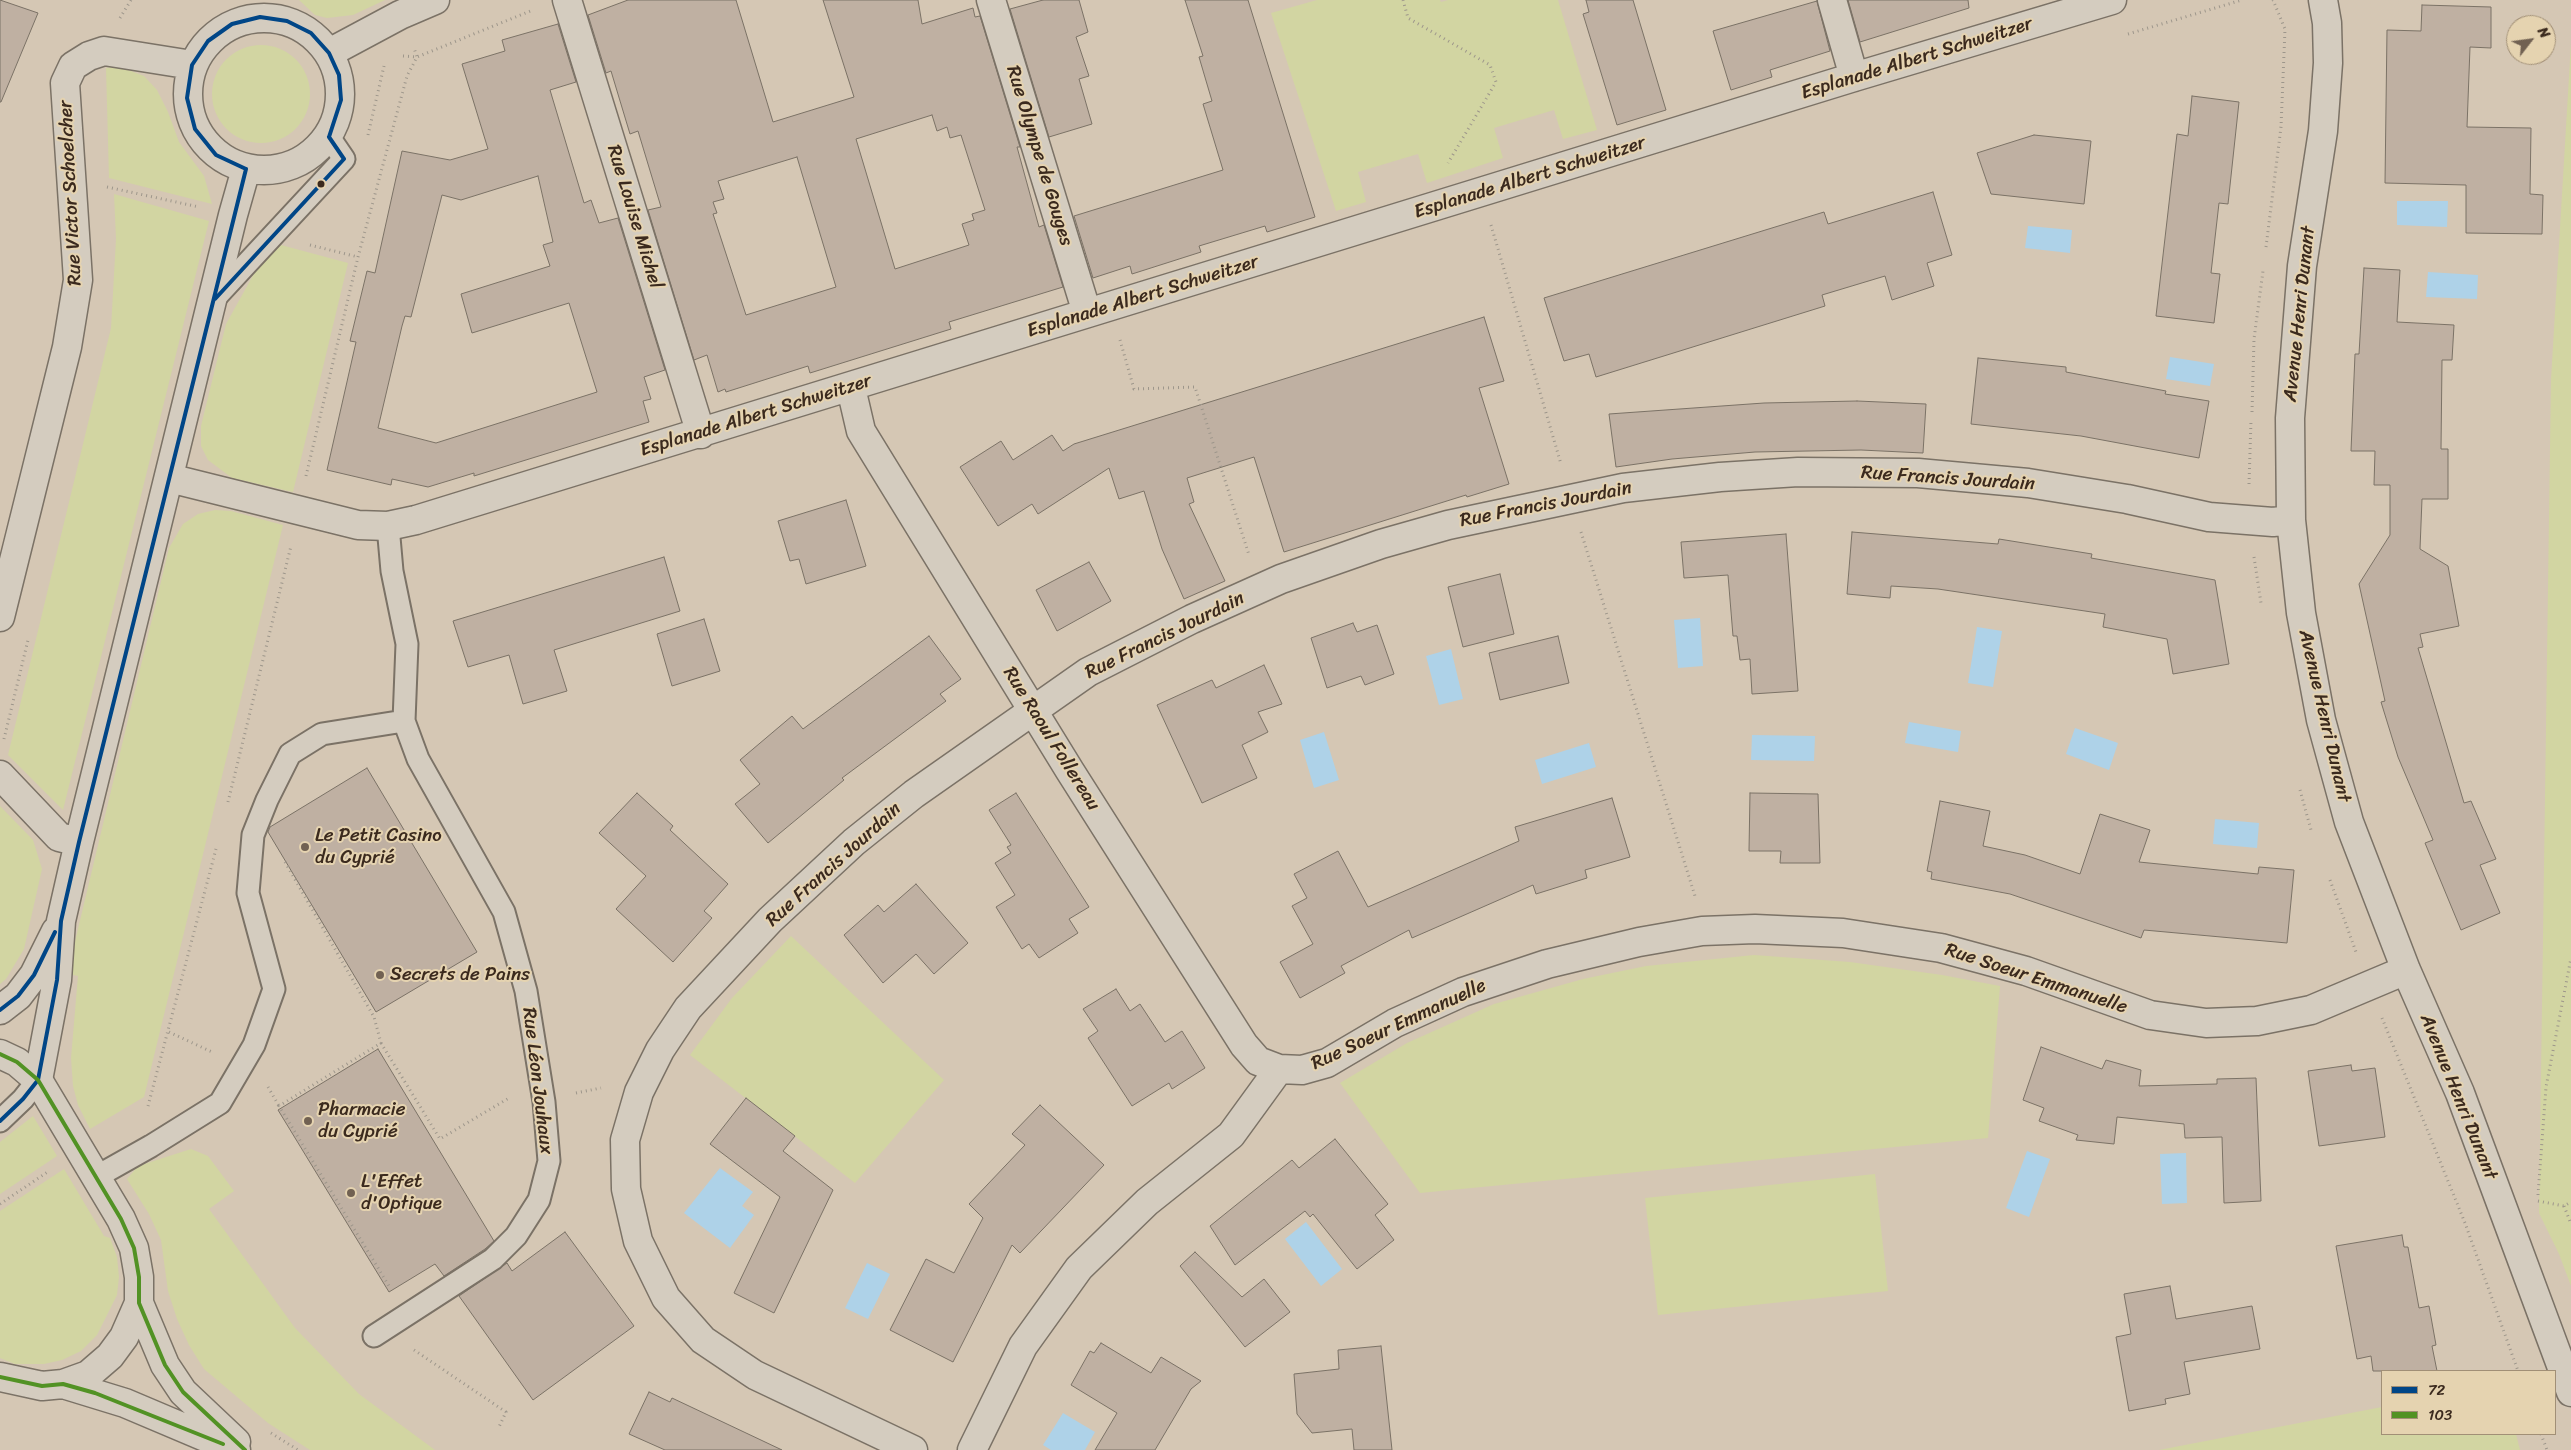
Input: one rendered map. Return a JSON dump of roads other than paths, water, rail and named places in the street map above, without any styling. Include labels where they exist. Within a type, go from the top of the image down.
[{"type":"street","points":[[329,53],[400,15],[435,0]]},
{"type":"street","name":"Rue Louise Michel","points":[[567,0],[701,434]]},
{"type":"street","name":"Rue Olympe de Gouges","points":[[991,0],[1087,313]]},
{"type":"street","points":[[1832,0],[1854,77]]},
{"type":"street","name":"Esplanade Albert Schweitzer","points":[[169,478],[358,525],[388,526],[416,520],[851,388],[1087,313],[1854,77],[2112,0]]},
{"type":"street","name":"Avenue Henri Dunant","points":[[2323,0],[2327,23],[2328,63],[2323,131],[2302,266],[2290,418],[2291,520],[2301,613],[2321,720],[2349,822],[2406,970],[2460,1093],[2571,1392]]},
{"type":"street","points":[[261,9],[310,33],[329,53],[339,75],[341,100],[336,124],[329,137],[306,159],[277,171],[246,169],[216,156],[195,129],[187,98],[192,65],[208,41],[232,24],[261,9]]},
{"type":"street","name":"Rue Victor Schoelcher","points":[[0,617],[67,348],[78,280],[65,83],[73,66],[89,56],[104,51],[192,65]]},
{"type":"street","points":[[38,1080],[57,980],[61,921],[79,842],[213,300],[232,215],[246,169]]},
{"type":"street","name":"Rue Raoul Follereau","points":[[851,388],[861,431],[1033,710],[1244,1045],[1258,1061],[1279,1069]]},
{"type":"street","name":"Rue Francis Jourdain","points":[[913,1450],[756,1375],[703,1340],[666,1298],[638,1241],[626,1189],[626,1140],[639,1092],[660,1050],[688,1008],[770,920],[854,842],[914,794],[1088,672],[1192,618],[1260,589],[1381,544],[1448,525],[1623,488],[1720,477],[1798,472],[1918,473],[2028,483],[2127,499],[2209,517],[2273,522],[2291,520]]},
{"type":"street","points":[[0,775],[59,837],[79,842]]},
{"type":"street","points":[[0,1010],[18,996],[34,975],[61,921]]},
{"type":"street","name":"Rue Soeur Emmanuelle","points":[[1279,1069],[1302,1070],[1327,1062],[1396,1024],[1463,992],[1547,964],[1639,942],[1702,931],[1755,929],[1844,933],[1941,948],[2026,971],[2150,1015],[2206,1023],[2257,1020],[2311,1010],[2406,970]]},
{"type":"street","points":[[0,1054],[17,1062],[38,1080],[121,1219],[134,1248],[139,1277],[139,1303],[165,1364],[183,1392],[245,1450]]},
{"type":"street","points":[[972,1450],[1023,1346],[1079,1268],[1147,1202],[1231,1135],[1279,1069]]},
{"type":"street","points":[[0,1377],[42,1386],[63,1384],[88,1375],[110,1356],[124,1337],[139,1303]]},
{"type":"street","points":[[63,1384],[125,1403],[236,1450]]},
{"type":"lane","points":[[213,300],[344,159],[329,137]]},
{"type":"lane","name":"Rue Léon Jouhaux","points":[[374,1336],[492,1259],[516,1236],[539,1200],[549,1161],[544,1102],[526,991],[504,912],[418,759],[404,721],[407,644],[391,564],[388,526]]},
{"type":"lane","points":[[96,1177],[151,1146],[220,1103],[254,1045],[274,989],[248,893],[253,835],[266,800],[290,754],[322,734],[404,721]]},
{"type":"lane","points":[[2,1118],[38,1080]]},
{"type":"water","points":[[2397,201],[2448,201],[2447,227],[2397,225]]},
{"type":"water","points":[[2028,226],[2072,230],[2070,253],[2025,248]]},
{"type":"water","points":[[2428,272],[2478,275],[2477,299],[2426,297]]},
{"type":"water","points":[[2170,357],[2214,364],[2210,386],[2166,379]]},
{"type":"water","points":[[1700,618],[1703,666],[1678,668],[1674,620]]},
{"type":"water","points":[[1977,627],[2002,631],[1993,687],[1968,683]]},
{"type":"water","points":[[1451,649],[1463,699],[1439,705],[1426,656]]},
{"type":"water","points":[[1909,722],[1961,731],[1958,752],[1905,743]]},
{"type":"water","points":[[2075,728],[2118,743],[2109,770],[2066,754]]},
{"type":"water","points":[[1324,732],[1339,780],[1314,788],[1300,740]]},
{"type":"water","points":[[1752,735],[1815,736],[1814,761],[1751,760]]},
{"type":"water","points":[[1589,743],[1596,767],[1542,784],[1535,760]]},
{"type":"water","points":[[2215,819],[2259,823],[2257,848],[2213,844]]},
{"type":"water","points":[[2027,1151],[2050,1159],[2029,1217],[2006,1208]]},
{"type":"water","points":[[2186,1153],[2187,1203],[2162,1204],[2160,1154]]},
{"type":"water","points":[[720,1168],[753,1192],[742,1206],[754,1215],[730,1248],[684,1213]]},
{"type":"water","points":[[1306,1222],[1342,1269],[1321,1286],[1285,1239]]},
{"type":"water","points":[[867,1263],[890,1274],[868,1319],[845,1308]]},
{"type":"water","points":[[1063,1413],[1095,1432],[1085,1450],[1051,1450],[1043,1445]]},
{"type":"place","name":"Le Petit Casino du Cyprié","points":[[305,847]]},
{"type":"place","name":"Secrets de Pains","points":[[380,975]]},
{"type":"place","name":"Pharmacie du Cyprié","points":[[308,1121]]},
{"type":"place","name":"L'Effet d'Optique","points":[[351,1193]]}]
